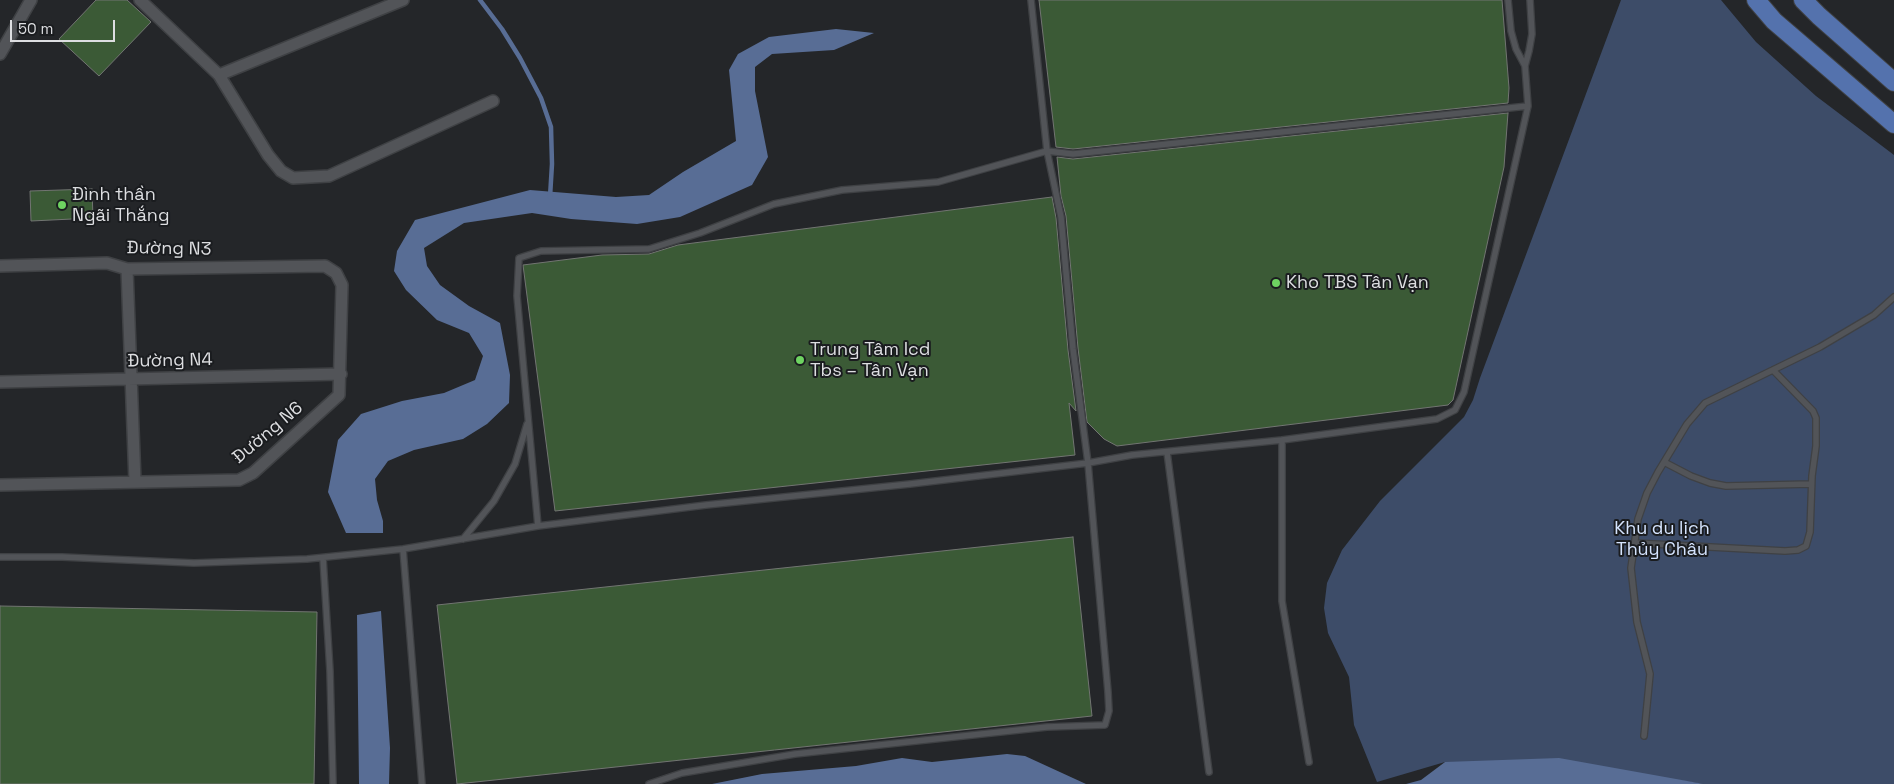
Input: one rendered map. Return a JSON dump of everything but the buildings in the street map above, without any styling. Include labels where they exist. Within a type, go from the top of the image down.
[{"type":"main road","points":[[1756,0],[1774,21],[1894,124]]},
{"type":"main road","points":[[1803,0],[1894,82]]},
{"type":"street","points":[[0,54],[31,0]]},
{"type":"street","points":[[140,0],[218,74],[268,154],[281,171],[293,178],[329,176],[493,101]]},
{"type":"street","points":[[218,74],[403,0]]},
{"type":"street","name":"Đường N3","points":[[0,266],[107,263],[127,269],[324,266],[336,272]]},
{"type":"street","points":[[127,269],[135,482]]},
{"type":"street","name":"Đường N6","points":[[0,485],[239,480],[253,473],[339,395],[342,285],[336,272]]},
{"type":"street","name":"Đường N4","points":[[0,382],[341,374]]},
{"type":"lane","points":[[649,784],[682,773],[795,754],[1047,727],[1105,725],[1109,711],[1108,692],[1088,462],[1073,349],[1060,217],[1047,151],[1031,0]]},
{"type":"lane","points":[[0,557],[62,557],[194,563],[323,558],[403,548],[538,526],[706,505],[910,484],[1132,455],[1282,440],[1437,419],[1455,410],[1464,392],[1528,106],[1524,66],[1516,49],[1511,31],[1508,0]]},
{"type":"lane","points":[[1524,66],[1530,51],[1532,34],[1530,0]]},
{"type":"lane","points":[[538,526],[517,296],[519,258],[541,251],[649,249],[700,234],[774,204],[842,190],[938,182],[1047,151],[1073,154],[1528,106]]},
{"type":"lane","points":[[1644,736],[1650,674],[1637,622],[1631,568],[1638,520],[1647,492],[1664,462],[1687,424],[1705,403],[1820,347],[1874,315],[1894,297]]},
{"type":"lane","points":[[1634,542],[1798,550],[1806,546],[1809,539],[1816,418],[1813,411],[1773,370]]},
{"type":"lane","points":[[463,539],[494,501],[515,464],[528,419]]},
{"type":"lane","points":[[1282,440],[1282,601],[1308,762]]},
{"type":"lane","points":[[1167,452],[1209,772]]},
{"type":"lane","points":[[1664,462],[1691,476],[1710,483],[1726,486],[1811,484]]},
{"type":"lane","points":[[403,548],[422,784]]},
{"type":"lane","points":[[323,558],[334,784]]},
{"type":"green space","name":"Khu du lịch Thủy Châu","points":[[1621,0],[1721,0],[1756,42],[1816,96],[1894,155],[1894,784],[1704,784],[1445,762],[1377,782],[1354,725],[1349,677],[1328,633],[1324,608],[1327,583],[1342,550],[1380,501],[1464,417],[1473,400]]},
{"type":"shaded area","points":[[836,29],[874,33],[834,50],[772,54],[755,67],[755,91],[768,157],[752,185],[680,217],[637,224],[571,219],[532,213],[464,223],[424,248],[427,266],[440,285],[469,306],[500,323],[510,375],[509,403],[487,424],[463,439],[414,450],[388,461],[375,479],[377,500],[383,521],[383,533],[346,533],[328,492],[338,440],[361,414],[402,401],[444,393],[475,380],[483,356],[469,333],[437,320],[406,290],[394,271],[397,251],[415,220],[530,190],[616,197],[649,195],[683,172],[736,141],[729,70],[738,54],[769,37]]},
{"type":"shaded area","points":[[381,611],[390,748],[389,784],[359,784],[357,615]]},
{"type":"shaded area","points":[[1007,754],[1025,756],[1086,784],[712,784],[762,774],[856,766],[902,758],[932,762]]},
{"type":"shaded area","points":[[1559,758],[1704,784],[1406,784],[1421,780],[1445,762]]},
{"type":"waterway","points":[[480,0],[502,29],[541,98],[551,127],[552,164],[550,197]]},
{"type":"place","name":"Đình thần Ngãi Thắng","points":[[62,205]]},
{"type":"place","name":"Kho TBS Tân Vạn","points":[[1276,283]]},
{"type":"place","name":"Trung Tâm Icd Tbs – Tân Vạn","points":[[800,360]]}]
